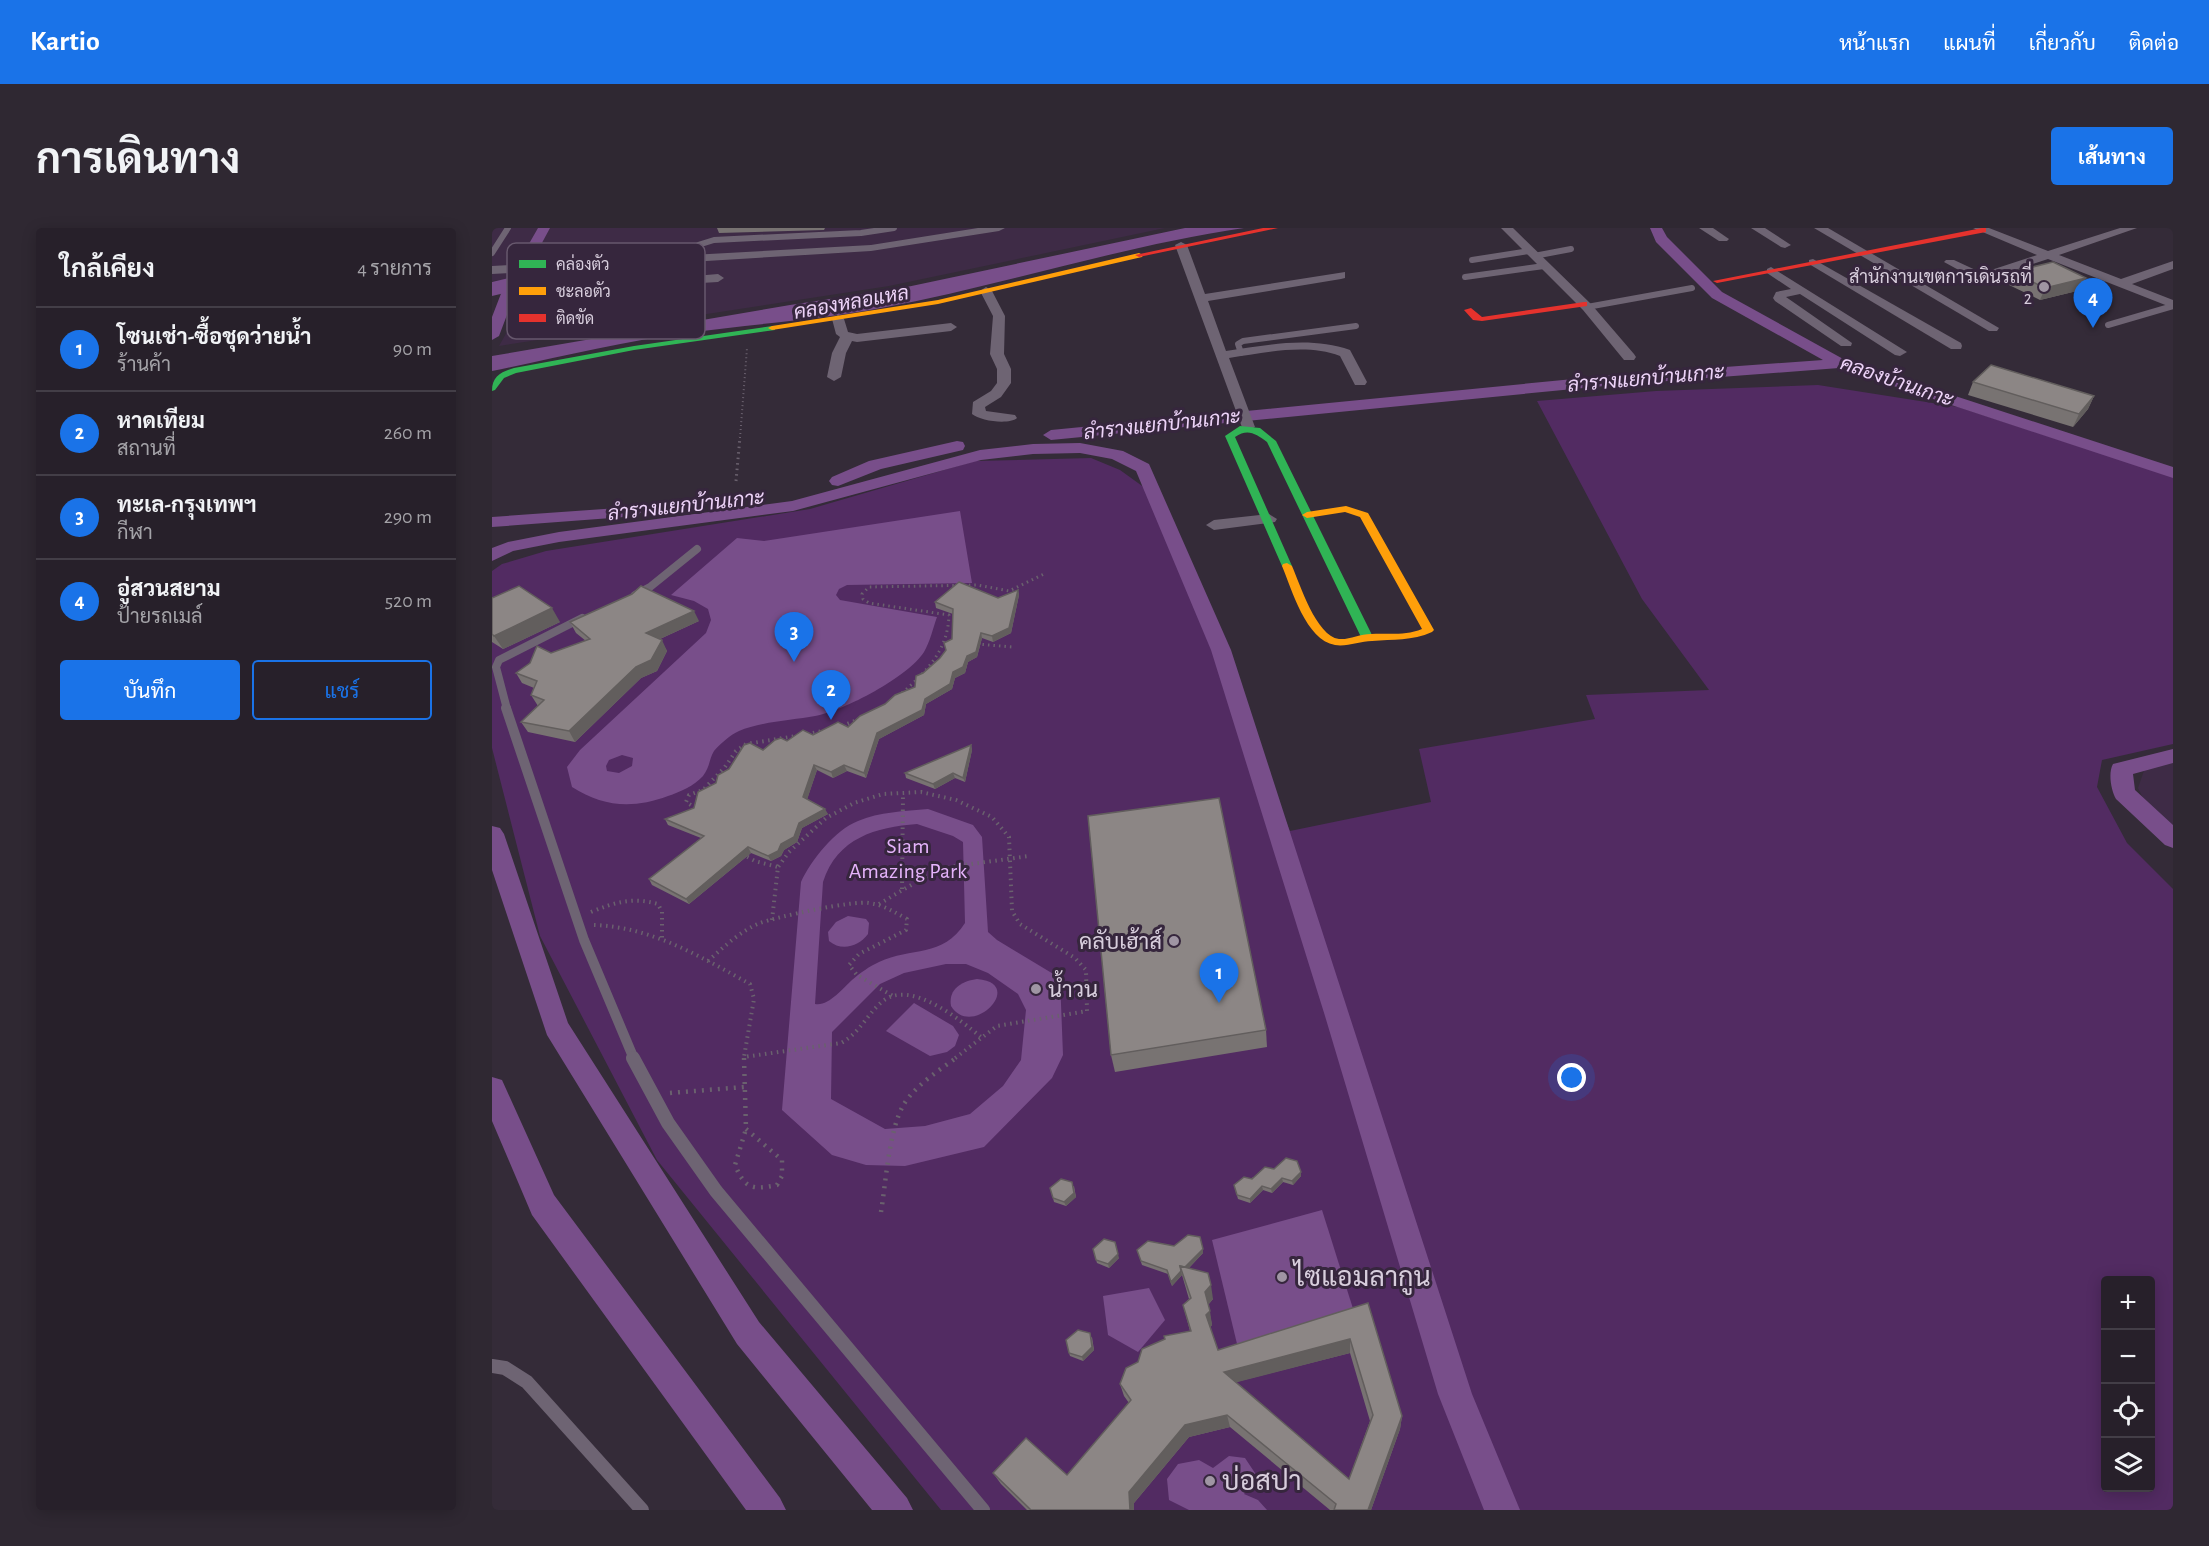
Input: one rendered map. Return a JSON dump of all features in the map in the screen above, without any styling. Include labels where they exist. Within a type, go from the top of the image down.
[{"type":"street","points":[[705,258],[871,248],[999,228]]},
{"type":"street","points":[[705,338],[838,319],[986,291],[1181,245],[1274,228]]},
{"type":"street","points":[[1507,228],[1586,306],[1629,357]]},
{"type":"street","points":[[1706,228],[1723,239]]},
{"type":"street","points":[[1757,228],[1785,245]]},
{"type":"street","points":[[1821,228],[1993,328]]},
{"type":"street","points":[[1950,262],[1981,277],[2131,228]]},
{"type":"street","points":[[1717,281],[1981,229],[2173,305]]},
{"type":"street","points":[[2087,231],[2104,238]]},
{"type":"street","points":[[1181,245],[1203,298],[1247,424],[1265,433],[1270,441],[1366,637]]},
{"type":"street","points":[[1813,262],[1956,346]]},
{"type":"street","points":[[2121,283],[2173,265]]},
{"type":"street","points":[[492,270],[507,269]]},
{"type":"street","points":[[1771,271],[1900,352]]},
{"type":"street","points":[[1203,298],[1341,275]]},
{"type":"street","points":[[705,279],[718,278]]},
{"type":"street","points":[[1802,290],[1779,297],[1846,343]]},
{"type":"street","points":[[986,291],[999,316],[997,354],[1004,369],[1004,383],[996,394],[978,405],[977,410],[979,414],[1010,418]]},
{"type":"street","points":[[1468,310],[1476,318],[1482,319],[1586,306]]},
{"type":"street","points":[[838,319],[842,334],[847,337],[951,327]]},
{"type":"street","points":[[834,377],[839,353],[847,337]]},
{"type":"street","points":[[492,388],[501,376],[514,371],[634,348],[698,339]]},
{"type":"street","points":[[1224,355],[1318,346],[1335,348],[1346,353],[1360,382]]},
{"type":"street","points":[[1247,424],[1230,436],[1269,519],[1315,628],[1325,640],[1342,644],[1366,637],[1393,639],[1418,636],[1428,630],[1364,515],[1346,509],[1307,515]]},
{"type":"street","points":[[1214,525],[1269,519]]},
{"type":"lane","points":[[492,253],[508,228]]},
{"type":"lane","points":[[704,243],[714,240],[861,233],[894,228]]},
{"type":"lane","points":[[1472,260],[1571,249]]},
{"type":"lane","points":[[1465,278],[1544,266]]},
{"type":"lane","points":[[1586,306],[1692,288]]},
{"type":"lane","points":[[2108,325],[2173,305]]},
{"type":"lane","points":[[1241,353],[1238,344],[1243,341],[1356,326]]},
{"type":"lane","points":[[623,600],[650,587],[697,549]]},
{"type":"lane","points":[[591,614],[509,653],[499,660],[496,667],[507,711],[577,922],[637,1067],[668,1123],[716,1191],[983,1510]]},
{"type":"lane","points":[[492,1366],[505,1368],[526,1382],[642,1510]]},
{"type":"path","points":[[736,481],[748,332]]},
{"type":"path","points":[[897,697],[914,683],[946,643],[950,631],[949,615],[869,603],[863,599],[862,594],[869,588],[977,585],[1009,591],[1044,573]]},
{"type":"path","points":[[969,643],[1012,647]]},
{"type":"path","points":[[835,728],[863,717]]},
{"type":"path","points":[[702,811],[686,802],[689,795],[703,790],[725,767],[736,751],[746,744],[825,731]]},
{"type":"path","points":[[772,920],[778,867],[789,852],[826,818],[854,803],[883,794],[921,792],[956,800],[992,817],[1009,837],[1008,861],[1012,911],[1020,924],[1075,958],[1086,970],[1087,1011],[997,1026],[930,1077],[905,1102],[896,1120],[881,1212]]},
{"type":"path","points":[[902,890],[903,793]]},
{"type":"path","points":[[739,852],[755,861],[778,867]]},
{"type":"path","points":[[878,904],[923,878],[950,867],[1008,861],[1029,856]]},
{"type":"path","points":[[577,922],[619,901],[638,898],[658,904],[662,912],[662,940]]},
{"type":"path","points":[[708,961],[740,934],[772,920],[866,902],[878,904],[907,919],[906,930],[859,954],[849,965],[852,972],[883,988],[893,996]]},
{"type":"path","points":[[577,922],[612,924],[662,940],[750,984],[754,999],[744,1057],[746,1129],[735,1165],[742,1181],[757,1189],[777,1185],[782,1176],[782,1160],[746,1129]]},
{"type":"path","points":[[744,1057],[841,1043],[852,1038],[885,998],[904,994],[923,999],[955,1015],[981,1037]]},
{"type":"path","points":[[652,1095],[744,1087]]},
{"type":"shaded area","points":[[492,228],[1165,228],[889,286],[705,314],[705,243],[507,243],[507,280],[492,281]]},
{"type":"shaded area","points":[[507,332],[507,339],[544,339],[499,346]]},
{"type":"shaded area","points":[[2173,750],[2173,826],[2145,802],[2138,788],[2149,756]]},
{"type":"green space","name":"Siam Amazing Park","points":[[1818,385],[1958,407],[2173,477],[2173,744],[2102,760],[2097,787],[2127,843],[2173,889],[2173,1510],[941,1510],[657,1160],[540,936],[492,748],[492,571],[502,564],[546,551],[810,509],[975,461],[1091,458],[1120,470],[1145,488],[1290,831],[1431,802],[1419,749],[1595,719],[1586,695],[1709,690],[1642,599],[1537,401],[1656,391]]},
{"type":"water","name":"คลองหลอแหล","points":[[1185,228],[1244,228],[1153,245],[881,308],[705,331],[705,320],[902,288]]},
{"type":"water","points":[[591,339],[647,339],[492,371],[492,356]]},
{"type":"water","points":[[960,511],[972,583],[847,585],[839,589],[836,595],[840,600],[937,617],[924,652],[891,681],[842,707],[815,716],[756,725],[736,733],[714,751],[707,769],[699,780],[673,794],[643,803],[618,804],[595,799],[572,787],[567,767],[580,750],[706,633],[711,620],[708,609],[694,601],[671,595],[737,538],[764,541]],"holes":[[[622,755],[633,758],[632,766],[619,773],[607,771],[606,766],[609,760]]]},
{"type":"water","name":"น้ำวน","points":[[928,809],[973,825],[982,837],[988,932],[997,940],[1060,978],[1063,1055],[1052,1078],[984,1147],[905,1166],[866,1165],[832,1155],[782,1110],[801,882],[811,864],[832,838],[849,825],[892,812]],"holes":[[[917,824],[953,836],[963,842],[965,923],[947,942],[937,947],[891,957],[879,962],[858,975],[830,1000],[815,1004],[823,882],[829,867],[848,845],[860,838],[887,828]],[[946,964],[966,964],[988,973],[1018,994],[1026,1010],[1021,1060],[1003,1086],[970,1114],[925,1126],[885,1129],[831,1099],[832,1032],[880,984],[904,973]]]},
{"type":"water","points":[[848,916],[866,919],[869,923],[868,934],[860,942],[845,947],[829,941],[828,932],[836,922]]},
{"type":"water","points":[[977,979],[991,983],[997,990],[996,998],[991,1007],[982,1013],[971,1017],[960,1015],[951,1006],[952,995],[961,984]]},
{"type":"water","points":[[914,1003],[953,1026],[959,1035],[955,1046],[947,1052],[930,1056],[886,1031]]},
{"type":"water","name":"ไซแอมลากูน","points":[[1322,1210],[1355,1315],[1238,1348],[1212,1240]]},
{"type":"water","points":[[1149,1288],[1165,1320],[1138,1352],[1108,1335],[1103,1296]]},
{"type":"water","name":"บ่อสปา","points":[[1229,1456],[1245,1458],[1255,1473],[1252,1484],[1244,1494],[1258,1500],[1267,1510],[1189,1510],[1169,1500],[1167,1479],[1178,1464],[1199,1460],[1213,1468]]},
{"type":"building","points":[[2053,262],[2086,278],[2045,288],[2012,272]]},
{"type":"building","points":[[1991,365],[2094,396],[2079,414],[1973,382]]},
{"type":"building","points":[[959,582],[998,598],[1018,590],[1009,628],[992,636],[981,633],[976,652],[967,656],[963,667],[953,672],[950,684],[925,699],[922,710],[877,733],[864,773],[844,765],[831,772],[814,765],[803,797],[825,809],[799,823],[794,837],[781,844],[778,851],[768,856],[748,847],[686,899],[649,879],[704,836],[665,819],[694,808],[698,792],[716,783],[718,775],[729,769],[744,745],[750,743],[763,750],[775,740],[781,738],[787,741],[803,730],[813,735],[838,722],[848,727],[860,716],[885,704],[895,695],[915,687],[916,676],[940,658],[946,650],[944,643],[952,639],[953,609],[935,602]]},
{"type":"building","points":[[519,586],[552,608],[494,636],[492,634],[492,598]]},
{"type":"building","points":[[641,586],[694,611],[646,633],[662,640],[651,660],[636,667],[569,731],[521,722],[544,700],[531,695],[537,681],[516,673],[530,663],[537,646],[551,653],[590,639],[570,622],[632,594]]},
{"type":"building","points":[[971,745],[963,778],[953,773],[933,784],[905,773]]},
{"type":"building","name":"คลับเฮ้าส์","points":[[1219,798],[1266,1030],[1111,1055],[1088,816]]},
{"type":"building","points":[[1286,1158],[1297,1161],[1301,1172],[1292,1181],[1282,1178],[1271,1189],[1262,1186],[1250,1199],[1237,1195],[1234,1185],[1244,1177],[1252,1179],[1265,1167],[1274,1169]]},
{"type":"building","points":[[1061,1179],[1072,1182],[1074,1193],[1064,1202],[1053,1198],[1050,1188]]},
{"type":"building","points":[[1188,1235],[1200,1237],[1203,1249],[1185,1267],[1180,1266],[1181,1271],[1171,1282],[1167,1270],[1141,1261],[1137,1250],[1148,1241],[1174,1246]]},
{"type":"building","points":[[1104,1239],[1115,1242],[1118,1254],[1108,1264],[1096,1260],[1093,1249]]},
{"type":"building","points":[[1180,1266],[1208,1273],[1211,1285],[1205,1292],[1210,1311],[1206,1315],[1218,1350],[1368,1303],[1402,1416],[1368,1510],[1334,1510],[1336,1504],[1227,1415],[1185,1425],[1129,1492],[1130,1510],[1031,1510],[993,1473],[1026,1438],[1067,1475],[1131,1400],[1120,1384],[1126,1368],[1138,1362],[1142,1349],[1165,1339],[1164,1336],[1191,1331],[1183,1305],[1191,1298]],"holes":[[[1350,1339],[1373,1415],[1349,1479],[1224,1372]]]},
{"type":"building","points":[[1078,1330],[1090,1333],[1092,1347],[1082,1357],[1069,1353],[1066,1340]]},
{"type":"waterway","points":[[536,243],[544,228]]},
{"type":"waterway","name":"คลองบ้านเกาะ","points":[[1656,228],[1661,239],[1717,295],[1840,363]]},
{"type":"waterway","points":[[492,289],[507,285]]},
{"type":"waterway","points":[[492,336],[507,296]]},
{"type":"waterway","name":"ลำรางแยกบ้านเกาะ","points":[[1051,435],[1615,380],[1840,363]]},
{"type":"waterway","name":"คลองบ้านเกาะ","points":[[1840,363],[2173,473]]},
{"type":"waterway","name":"ลำรางแยกบ้านเกาะ","points":[[838,481],[875,465],[957,446]]},
{"type":"waterway","points":[[492,555],[508,547],[559,537],[793,506],[980,455],[1033,449],[1080,448],[1117,455],[1143,468],[1221,650],[1338,1016],[1455,1394],[1502,1510]]},
{"type":"waterway","name":"ลำรางแยกบ้านเกาะ","points":[[492,522],[632,512]]},
{"type":"waterway","points":[[2173,756],[2121,769],[2124,793],[2173,839]]},
{"type":"waterway","points":[[492,834],[556,1027],[748,1333],[895,1510]]},
{"type":"waterway","points":[[492,1089],[543,1205],[768,1510]]},
{"type":"traffic: fast","points":[[705,338],[772,328]]},
{"type":"traffic: fast","points":[[492,388],[501,376],[514,371],[634,348],[696,339]]},
{"type":"traffic: fast","points":[[1287,566],[1230,436],[1240,429],[1257,430],[1271,441],[1367,637]]},
{"type":"traffic: slow","points":[[772,328],[938,302],[1139,255]]},
{"type":"traffic: slow","points":[[1287,566],[1312,622],[1327,639],[1341,642],[1368,637],[1408,636],[1428,630],[1364,515],[1346,509],[1307,515]]},
{"type":"traffic: jam","points":[[1139,255],[1274,228]]},
{"type":"traffic: jam","points":[[1717,281],[1983,230]]},
{"type":"traffic: jam","points":[[1468,310],[1476,318],[1482,319],[1584,304]]},
{"type":"place","name":"สำนักงานเขตการเดินรถที่ 2","points":[[2044,287]]},
{"type":"place","name":"อู่สวนสยาม","points":[[2093,328]]},
{"type":"place","name":"ทะเล-กรุงเทพฯ","points":[[794,662]]},
{"type":"place","name":"หาดเทียม","points":[[831,720]]},
{"type":"place","name":"คลับเฮ้าส์","points":[[1174,941]]},
{"type":"place","name":"น้ำวน","points":[[1036,989]]},
{"type":"place","name":"โซนเช่า-ซื้อชุดว่ายน้ำ","points":[[1219,1003]]},
{"type":"place","name":"ไซแอมลากูน","points":[[1282,1277]]},
{"type":"place","name":"บ่อสปา","points":[[1210,1481]]}]
